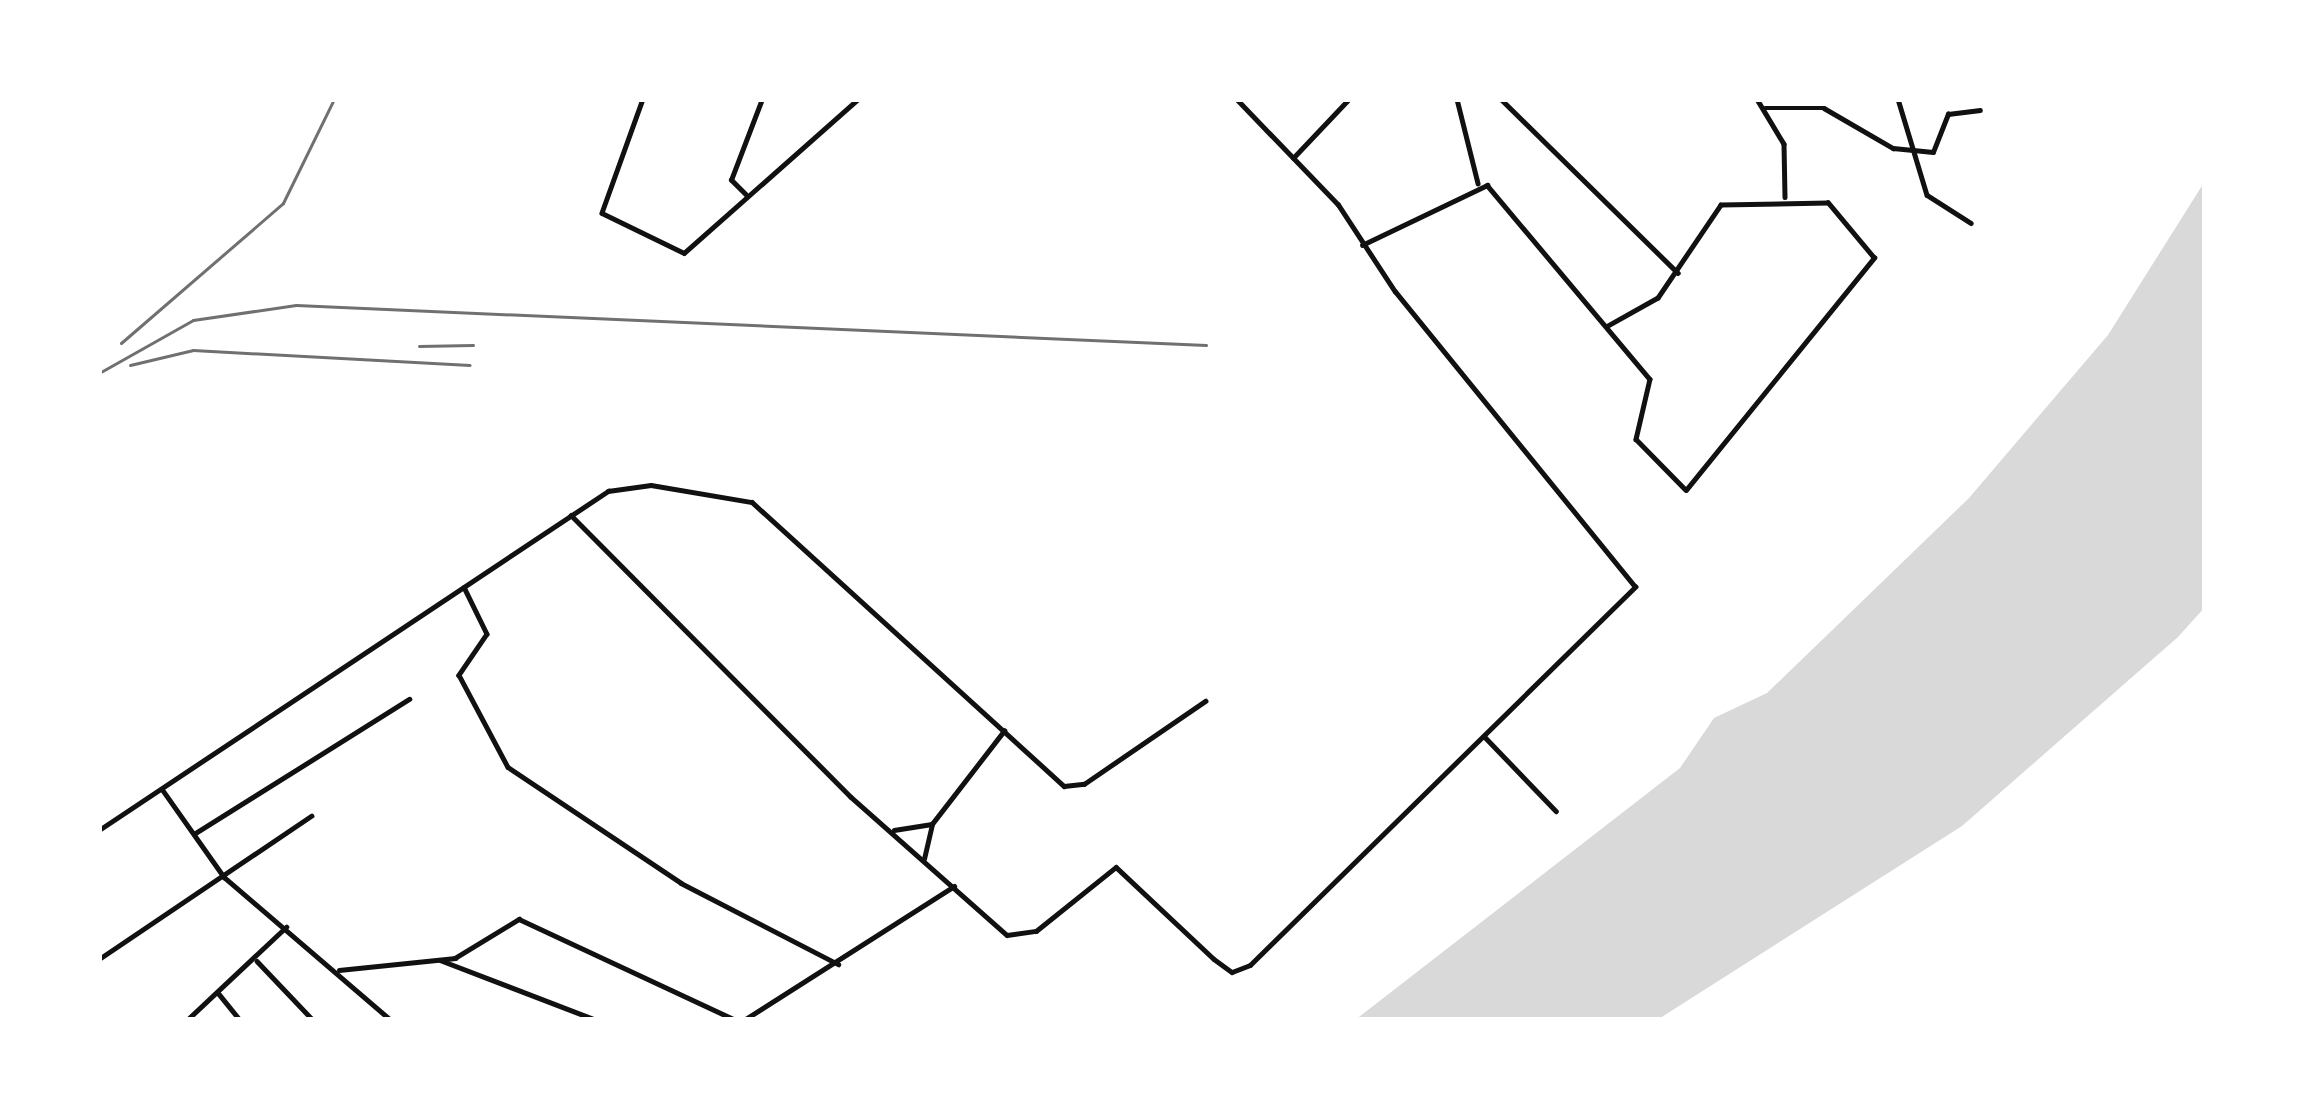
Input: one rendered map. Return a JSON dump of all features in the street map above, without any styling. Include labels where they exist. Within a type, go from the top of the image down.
[{"type":"street","points":[[643,99],[602,213],[684,253],[858,99]]},
{"type":"street","points":[[748,197],[731,180],[762,99]]},
{"type":"street","points":[[571,515],[890,830],[954,886],[1024,937],[1116,867],[1232,972],[1630,603],[1634,576],[1294,158],[1236,99]]},
{"type":"street","points":[[1294,158],[1349,99]]},
{"type":"street","points":[[1457,99],[1478,183],[1608,326],[1653,391],[1636,439],[1693,489],[1873,264],[1838,208],[1785,197],[1714,209],[1678,273],[1608,326]]},
{"type":"street","points":[[1502,99],[1678,273]]},
{"type":"street","points":[[1757,99],[1784,144],[1785,197]]},
{"type":"street","points":[[1898,99],[1927,195],[1971,223]]},
{"type":"street","points":[[1765,108],[1824,108],[1915,151],[1942,147],[1948,114],[1980,110]]},
{"type":"street","points":[[1362,245],[1478,183]]},
{"type":"street","points":[[99,830],[608,491],[651,485],[752,502],[1064,786],[1084,784],[1205,701]]},
{"type":"street","points":[[464,587],[487,634],[459,675],[508,767],[681,883],[838,964]]},
{"type":"street","points":[[194,834],[409,699]]},
{"type":"street","points":[[924,859],[932,824],[1004,731]]},
{"type":"street","points":[[1484,736],[1556,812]]},
{"type":"street","points":[[162,789],[224,877],[339,970],[391,1020]]},
{"type":"street","points":[[99,959],[311,816]]},
{"type":"street","points":[[890,830],[932,824]]},
{"type":"street","points":[[339,970],[440,961],[519,919],[740,1020],[838,964],[954,886]]},
{"type":"street","points":[[188,1020],[257,961],[286,927]]},
{"type":"street","points":[[257,961],[314,1020]]},
{"type":"street","points":[[440,961],[596,1020]]},
{"type":"street","points":[[219,994],[240,1020]]},
{"type":"shaded area","points":[[2205,181],[2205,607],[2178,637],[1962,826],[1657,1020],[1355,1020],[1680,768],[1714,718],[1767,693],[1969,498],[2108,335]]},
{"type":"railway","points":[[121,343],[283,203],[334,99]]},
{"type":"railway","points":[[99,373],[193,320],[296,305],[1206,345]]},
{"type":"railway","points":[[419,346],[473,345]]},
{"type":"railway","points":[[130,365],[193,350],[470,365]]}]
